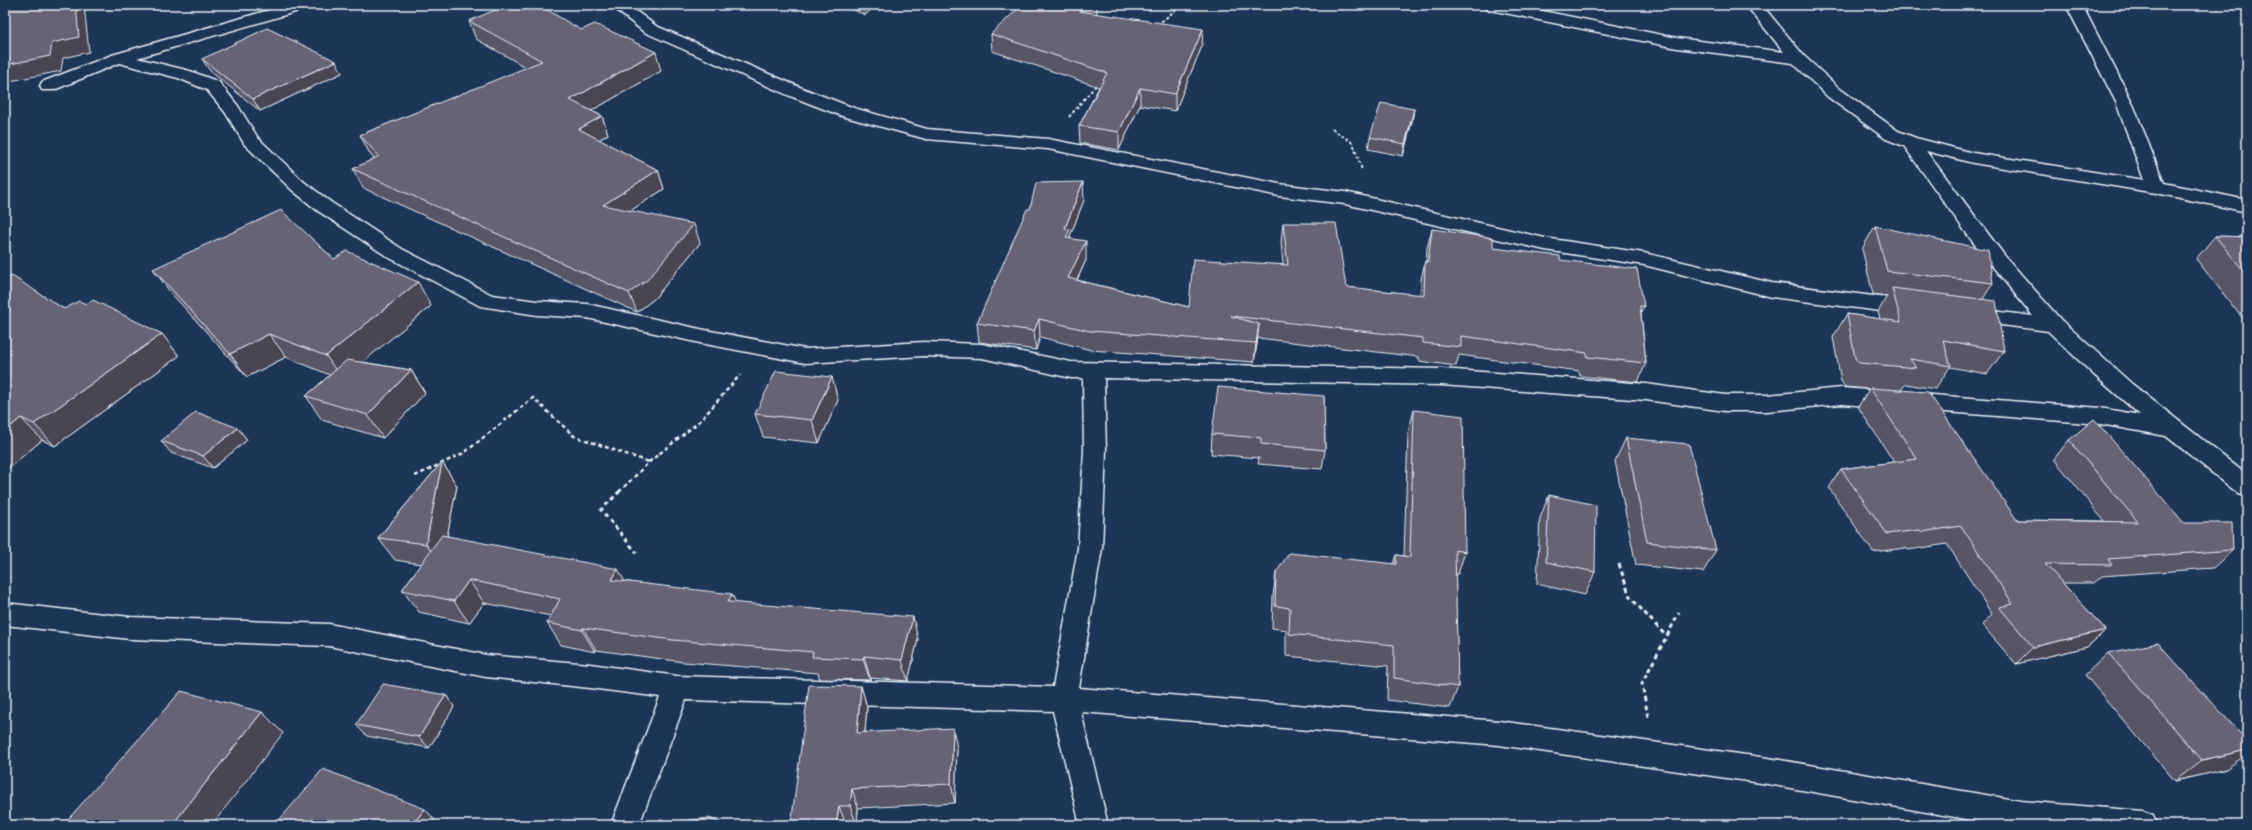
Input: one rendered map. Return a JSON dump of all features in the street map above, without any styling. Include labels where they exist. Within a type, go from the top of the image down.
[{"type":"street","points":[[48,86],[118,58],[304,5]]},
{"type":"street","points":[[618,5],[650,29],[796,92],[848,112],[926,134],[1048,144],[1279,190],[1367,203],[1545,244],[1644,259],[1772,290],[1929,310]]},
{"type":"street","points":[[1490,5],[1677,42],[1798,59]]},
{"type":"street","points":[[1754,5],[1798,59],[1846,103],[1892,135],[1910,142],[1973,158],[2156,187],[2247,206]]},
{"type":"street","points":[[2074,5],[2124,102],[2156,187]]},
{"type":"street","points":[[118,58],[184,74],[213,86],[232,110],[251,141],[298,186],[325,207],[395,253],[487,301],[537,308],[587,311],[708,338],[805,356],[924,349],[982,352],[1071,370],[1441,377],[1646,392],[1725,403],[1767,403],[1842,396],[2100,416],[2173,429]]},
{"type":"street","points":[[1910,142],[1993,254],[2055,325],[2173,429],[2247,488]]},
{"type":"street","points":[[1952,313],[2055,325]]},
{"type":"street","points":[[1093,370],[1095,451],[1090,548],[1064,699],[1094,825]]},
{"type":"street","points":[[5,614],[130,628],[329,635],[486,666],[590,676],[677,688],[1064,699],[1499,733],[1768,771],[2021,815],[2143,825]]},
{"type":"street","points":[[625,825],[677,688]]},
{"type":"path","points":[[1152,28],[1182,5]]},
{"type":"path","points":[[1048,144],[1098,82]]},
{"type":"path","points":[[1332,129],[1353,143],[1361,164],[1367,203]]},
{"type":"path","points":[[637,553],[602,510],[649,462],[700,421],[764,348]]},
{"type":"path","points":[[415,476],[464,453],[533,398],[574,436],[649,462]]},
{"type":"path","points":[[1619,564],[1630,597],[1666,636]]},
{"type":"path","points":[[1655,755],[1642,684],[1679,613]]},
{"type":"building","points":[[5,5],[76,5],[79,37],[52,43],[50,56],[5,65]]},
{"type":"building","points":[[507,5],[539,5],[581,30],[595,24],[656,52],[570,100],[602,116],[579,129],[658,170],[603,205],[694,224],[647,280],[629,293],[353,169],[379,156],[360,135],[542,61],[469,21]]},
{"type":"building","points":[[1022,5],[1086,5],[1079,11],[1203,29],[1175,94],[1140,88],[1119,132],[1079,126],[1107,73],[991,34]]},
{"type":"building","points":[[267,28],[336,61],[253,99],[202,59]]},
{"type":"building","points":[[1381,103],[1414,109],[1405,144],[1370,137]]},
{"type":"building","points":[[1083,182],[1065,228],[1070,229],[1066,238],[1086,241],[1068,278],[1189,307],[1193,259],[1288,265],[1283,223],[1336,223],[1346,287],[1424,295],[1425,261],[1428,262],[1432,229],[1493,238],[1493,248],[1560,256],[1560,260],[1637,269],[1644,306],[1640,306],[1646,363],[1587,357],[1587,353],[1461,336],[1461,347],[1423,343],[1423,338],[1231,316],[1259,324],[1256,343],[1090,331],[1039,319],[1034,331],[977,323],[1027,209],[1030,209],[1036,183]]},
{"type":"building","points":[[281,210],[334,259],[347,251],[418,282],[326,356],[269,334],[230,354],[153,269]]},
{"type":"building","points":[[1875,226],[1988,250],[1993,283],[1887,271]]},
{"type":"building","points":[[2215,236],[2247,237],[2247,275]]},
{"type":"building","points":[[12,276],[64,309],[79,301],[86,304],[93,300],[162,334],[34,424],[21,418],[5,431],[5,279]]},
{"type":"building","points":[[1892,288],[1996,301],[2004,351],[1943,340],[1951,366],[1910,359],[1916,368],[1859,363],[1855,358],[1847,314],[1901,322]]},
{"type":"building","points":[[347,360],[411,370],[368,415],[306,396]]},
{"type":"building","points":[[776,371],[832,377],[812,420],[755,414]]},
{"type":"building","points":[[1218,387],[1324,396],[1325,450],[1261,444],[1261,438],[1212,434]]},
{"type":"building","points":[[1870,388],[1928,392],[2017,520],[2138,522],[2069,440],[2094,419],[2184,523],[2232,523],[2233,550],[2108,559],[2112,565],[2045,564],[2106,630],[2033,647],[1999,607],[2013,604],[1961,526],[1922,532],[1920,530],[1887,534],[1841,469],[1917,459]]},
{"type":"building","points":[[1414,410],[1463,416],[1465,552],[1455,550],[1458,687],[1394,678],[1394,645],[1289,634],[1290,608],[1275,606],[1276,573],[1289,553],[1396,564],[1396,555],[1410,557]]},
{"type":"building","points":[[196,412],[238,428],[203,456],[161,441]]},
{"type":"building","points":[[1626,438],[1689,444],[1716,550],[1647,542]]},
{"type":"building","points":[[442,462],[426,544],[378,538]]},
{"type":"building","points":[[1549,495],[1596,505],[1595,572],[1546,562]]},
{"type":"building","points":[[442,535],[618,569],[612,580],[732,594],[728,602],[913,617],[902,660],[864,656],[863,659],[812,657],[813,652],[673,640],[583,628],[582,630],[547,623],[560,599],[469,580],[454,601],[402,590]]},
{"type":"building","points":[[2158,643],[2247,741],[2247,750],[2202,760],[2108,653]]},
{"type":"building","points":[[383,684],[446,695],[419,737],[356,725]]},
{"type":"building","points":[[809,685],[861,686],[857,733],[953,728],[951,784],[852,789],[850,806],[839,806],[836,825],[791,825]]},
{"type":"building","points":[[181,691],[262,712],[172,825],[63,825]]},
{"type":"building","points":[[323,769],[425,809],[412,825],[275,825]]},
{"type":"building","points":[[709,818],[726,825],[647,825]]}]
